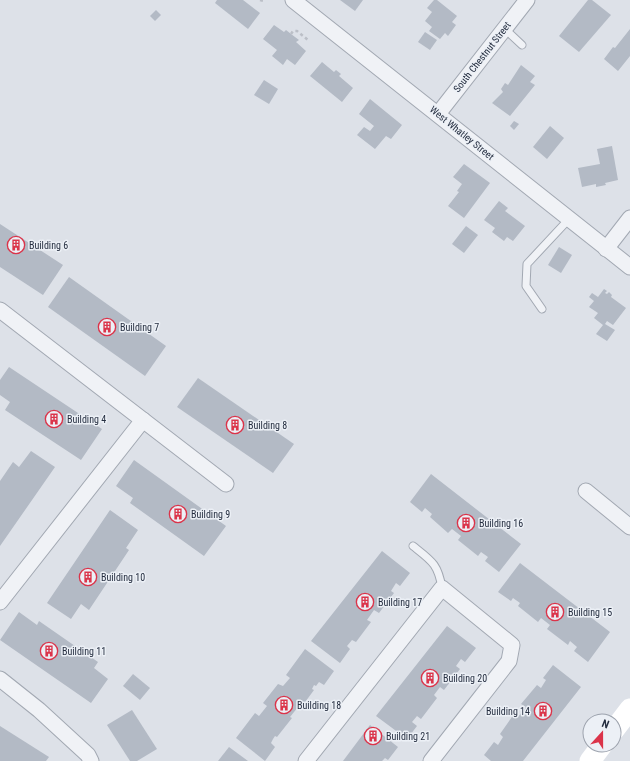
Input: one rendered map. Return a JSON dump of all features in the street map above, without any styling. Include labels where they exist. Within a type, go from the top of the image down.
[{"type":"street","name":"West Whatley Street","points":[[293,0],[630,267]]},
{"type":"street","name":"South Chestnut Street","points":[[438,114],[527,0]]},
{"type":"street","points":[[606,249],[630,218]]},
{"type":"street","points":[[0,310],[226,484]]},
{"type":"street","points":[[0,602],[143,420]]},
{"type":"street","points":[[586,491],[630,527]]},
{"type":"street","points":[[306,761],[442,588],[512,645],[509,661],[431,761]]},
{"type":"street","points":[[0,679],[39,710],[88,754],[91,761]]},
{"type":"street","points":[[622,720],[630,709]]},
{"type":"lane","points":[[505,28],[522,45]]},
{"type":"lane","points":[[542,308],[526,286],[528,264],[569,219]]},
{"type":"lane","points":[[413,546],[432,561],[440,576],[442,588]]},
{"type":"path","points":[[260,0],[264,1]]},
{"type":"path","points":[[291,34],[294,31],[297,31],[308,40]]},
{"type":"building","points":[[217,0],[243,0],[260,13],[248,29],[215,3]]},
{"type":"building","points":[[340,0],[363,0],[355,11]]},
{"type":"building","points":[[434,0],[437,0],[457,16],[452,22],[456,25],[448,36],[445,33],[440,39],[429,31],[432,27],[425,21],[432,12],[427,8]]},
{"type":"building","points":[[588,0],[592,0],[611,15],[579,52],[559,36]]},
{"type":"building","points":[[156,10],[161,15],[155,21],[150,16]]},
{"type":"building","points":[[274,25],[284,32],[286,30],[299,40],[296,42],[306,51],[295,65],[287,59],[283,65],[272,56],[277,50],[263,39]]},
{"type":"building","points":[[630,29],[630,56],[618,71],[604,59]]},
{"type":"building","points":[[425,32],[437,40],[430,50],[418,42]]},
{"type":"building","points":[[322,62],[334,72],[336,70],[341,74],[339,76],[353,88],[342,102],[310,76]]},
{"type":"building","points":[[521,65],[535,76],[530,82],[535,85],[510,116],[492,103],[503,92],[501,89],[505,83],[508,85]]},
{"type":"building","points":[[264,80],[278,89],[269,104],[254,95]]},
{"type":"building","points":[[370,99],[402,125],[391,139],[386,136],[375,149],[357,135],[364,127],[370,131],[374,126],[359,114]]},
{"type":"building","points":[[514,121],[519,124],[514,130],[510,126]]},
{"type":"building","points":[[550,126],[564,138],[547,159],[533,147]]},
{"type":"building","points":[[612,146],[618,180],[596,187],[596,184],[582,187],[578,168],[600,164],[597,149]]},
{"type":"building","points":[[464,164],[490,183],[464,218],[448,206],[459,192],[457,191],[462,184],[453,177]]},
{"type":"building","points":[[499,201],[508,208],[505,211],[525,226],[513,241],[507,237],[504,241],[492,232],[495,228],[484,220]]},
{"type":"building","name":"Building 6","points":[[0,224],[63,265],[43,295],[0,267]]},
{"type":"building","points":[[466,226],[478,235],[464,253],[452,244]]},
{"type":"building","points":[[559,247],[572,255],[561,273],[548,265]]},
{"type":"building","name":"Building 7","points":[[69,277],[166,346],[145,376],[48,307]]},
{"type":"building","points":[[604,289],[607,291],[605,293],[607,294],[609,292],[612,295],[611,297],[626,308],[613,325],[607,321],[605,324],[615,330],[607,341],[596,334],[603,325],[594,318],[598,313],[589,307],[594,301],[589,297],[592,293],[598,297]]},
{"type":"building","name":"Building 4","points":[[9,367],[102,429],[81,460],[5,410],[10,402],[0,395],[0,380]]},
{"type":"building","name":"Building 8","points":[[198,378],[294,444],[273,473],[177,407]]},
{"type":"building","points":[[31,451],[55,467],[0,546],[0,481],[13,462],[19,467]]},
{"type":"building","name":"Building 9","points":[[134,460],[226,526],[204,556],[130,503],[133,498],[116,486]]},
{"type":"building","name":"Building 16","points":[[431,474],[521,544],[499,572],[485,561],[488,557],[481,552],[478,556],[458,540],[461,536],[452,529],[448,533],[430,517],[432,514],[425,508],[422,512],[410,502]]},
{"type":"building","name":"Building 10","points":[[110,510],[138,530],[126,548],[129,550],[89,610],[81,604],[71,619],[47,603]]},
{"type":"building","name":"Building 17","points":[[382,551],[410,573],[400,586],[396,583],[391,591],[394,593],[379,613],[374,610],[367,620],[371,622],[356,642],[352,640],[347,646],[350,649],[340,663],[311,641]]},
{"type":"building","name":"Building 15","points":[[520,563],[610,632],[588,662],[574,651],[577,647],[570,641],[568,645],[547,629],[550,625],[541,618],[538,622],[518,606],[520,603],[513,598],[511,601],[498,592]]},
{"type":"building","name":"Building 11","points":[[19,612],[37,625],[39,621],[98,662],[94,668],[108,679],[91,703],[0,640]]},
{"type":"building","name":"Building 20","points":[[447,626],[476,648],[465,662],[461,659],[456,666],[460,669],[444,690],[440,687],[434,695],[437,698],[421,719],[417,716],[412,722],[417,726],[407,739],[376,716]]},
{"type":"building","name":"Building 18","points":[[305,649],[334,671],[324,685],[319,682],[316,686],[314,685],[312,689],[314,690],[300,709],[298,707],[290,717],[292,718],[277,737],[275,736],[273,739],[271,743],[275,747],[265,761],[236,738],[255,713],[259,716],[267,706],[263,703],[278,684],[283,686],[290,678],[286,675]]},
{"type":"building","name":"Building 14","points":[[553,665],[581,687],[523,761],[491,761],[484,755],[494,742],[498,745],[503,737],[500,734],[514,714],[518,717],[526,707],[521,704],[537,685],[541,688],[546,680],[543,678]]},
{"type":"building","points":[[133,674],[150,688],[140,700],[123,686]]},
{"type":"building","points":[[132,710],[157,749],[137,761],[130,761],[107,725]]},
{"type":"building","name":"Building 21","points":[[370,725],[398,747],[388,760],[385,758],[382,761],[343,761]]},
{"type":"building","points":[[0,726],[49,757],[46,761],[0,761]]},
{"type":"building","points":[[229,747],[248,761],[218,761]]},
{"type":"place","name":"Building 6","points":[[16,245]]},
{"type":"place","name":"Building 7","points":[[107,327]]},
{"type":"place","name":"Building 4","points":[[54,419]]},
{"type":"place","name":"Building 8","points":[[235,425]]},
{"type":"place","name":"Building 9","points":[[178,514]]},
{"type":"place","name":"Building 16","points":[[466,523]]},
{"type":"place","name":"Building 10","points":[[88,577]]},
{"type":"place","name":"Building 17","points":[[365,602]]},
{"type":"place","name":"Building 15","points":[[555,612]]},
{"type":"place","name":"Building 11","points":[[49,651]]},
{"type":"place","name":"Building 20","points":[[430,678]]},
{"type":"place","name":"Building 18","points":[[284,705]]},
{"type":"place","name":"Building 14","points":[[543,711]]},
{"type":"place","name":"Building 21","points":[[373,736]]}]
